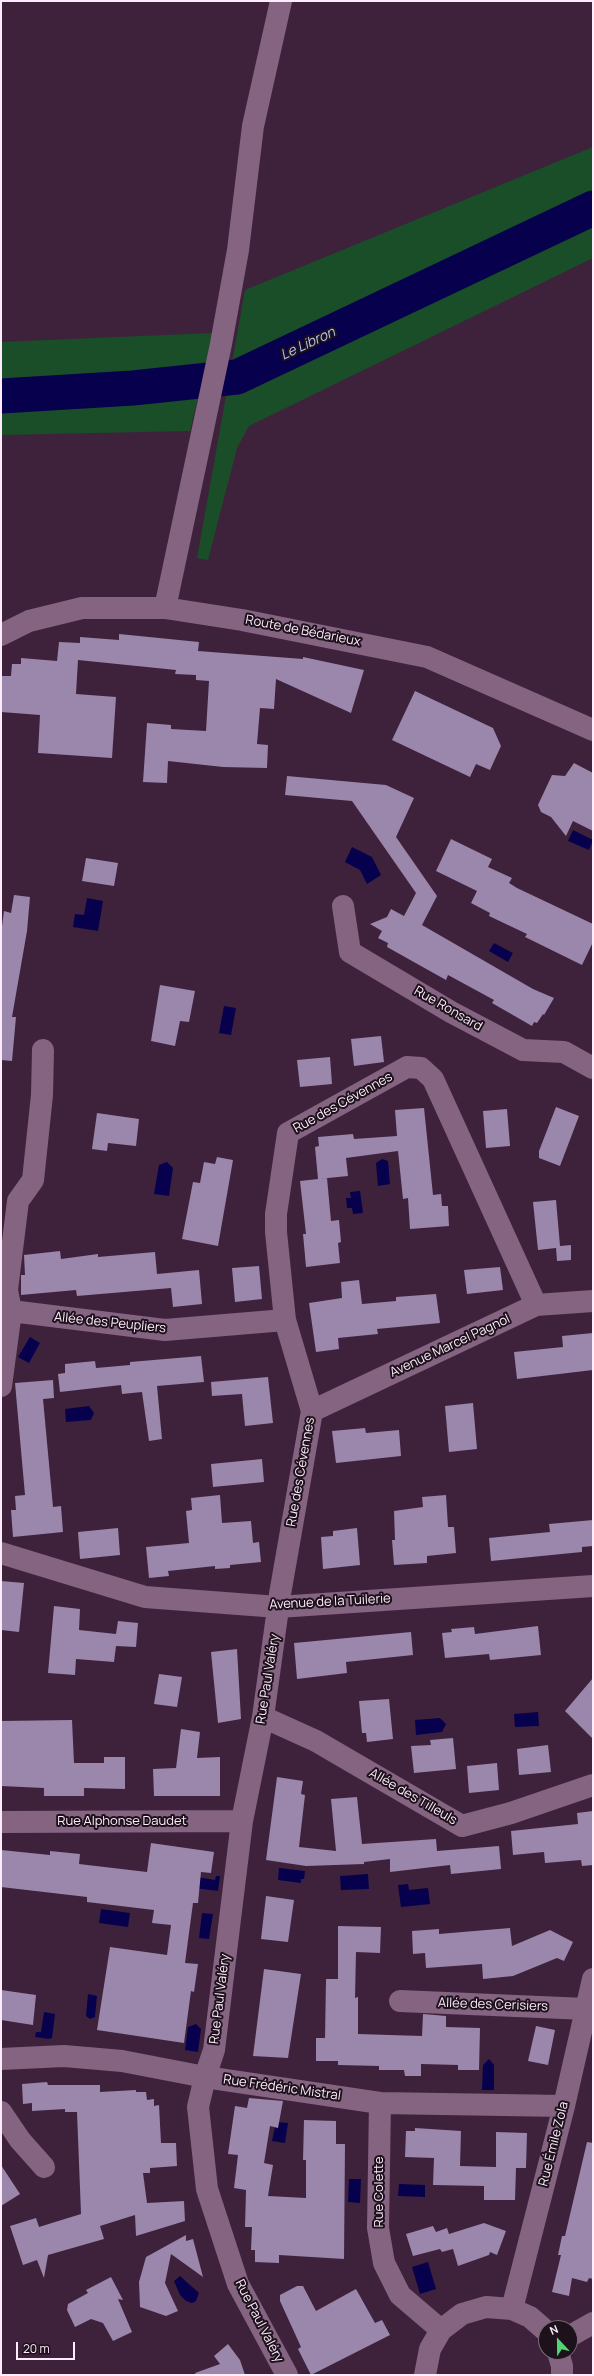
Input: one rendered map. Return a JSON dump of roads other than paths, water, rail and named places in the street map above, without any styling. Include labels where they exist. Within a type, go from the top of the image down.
[{"type":"street","points":[[165,608],[221,344],[238,250],[253,126],[281,1]]},
{"type":"street","name":"Route de Bédarieux","points":[[1,634],[29,621],[82,608],[165,608],[242,620],[426,657],[593,730]]},
{"type":"street","name":"Rue Ronsard","points":[[343,906],[350,952],[451,1012],[523,1050],[564,1052],[593,1068]]},
{"type":"street","points":[[1,1386],[11,1311],[6,1290],[18,1201],[33,1180],[42,1095],[43,1050]]},
{"type":"street","name":"Rue des Cévennes","points":[[278,1607],[312,1411],[285,1320],[276,1214],[288,1133],[407,1066],[421,1068],[433,1079],[536,1305]]},
{"type":"street","name":"Avenue Marcel Pagnol","points":[[312,1411],[536,1305],[593,1301]]},
{"type":"street","name":"Allée des Peupliers","points":[[11,1311],[165,1330],[285,1320]]},
{"type":"street","name":"Avenue de la Tuilerie","points":[[1,1553],[145,1597],[278,1607],[593,1586]]},
{"type":"street","name":"Rue Paul Valéry","points":[[278,1607],[262,1717],[242,1821],[214,2050],[205,2076],[198,2107],[207,2189],[238,2284],[286,2375]]},
{"type":"street","name":"Allée des Tilleuls","points":[[262,1717],[316,1741],[462,1826],[511,1813],[593,1785]]},
{"type":"street","name":"Rue Alphonse Daudet","points":[[1,1822],[242,1821]]},
{"type":"street","name":"Rue Émile Zola","points":[[512,2309],[564,2106],[593,1978]]},
{"type":"street","name":"Allée des Cerisiers","points":[[400,2002],[586,2009]]},
{"type":"street","name":"Rue Frédéric Mistral","points":[[1,2059],[71,2057],[122,2061],[205,2076],[380,2102],[564,2106]]},
{"type":"street","name":"Rue Colette","points":[[380,2102],[378,2228],[384,2263],[400,2295],[441,2330]]},
{"type":"street","points":[[1,2112],[20,2140],[44,2167]]},
{"type":"street","points":[[425,2375],[430,2349],[441,2330],[462,2314],[486,2307],[512,2309],[530,2317],[538,2324]]},
{"type":"street","points":[[578,2331],[593,2323]]},
{"type":"street","points":[[560,2360],[562,2375]]},
{"type":"waterway","name":"Le Libron","points":[[1,396],[133,388],[237,377],[593,208]]}]
